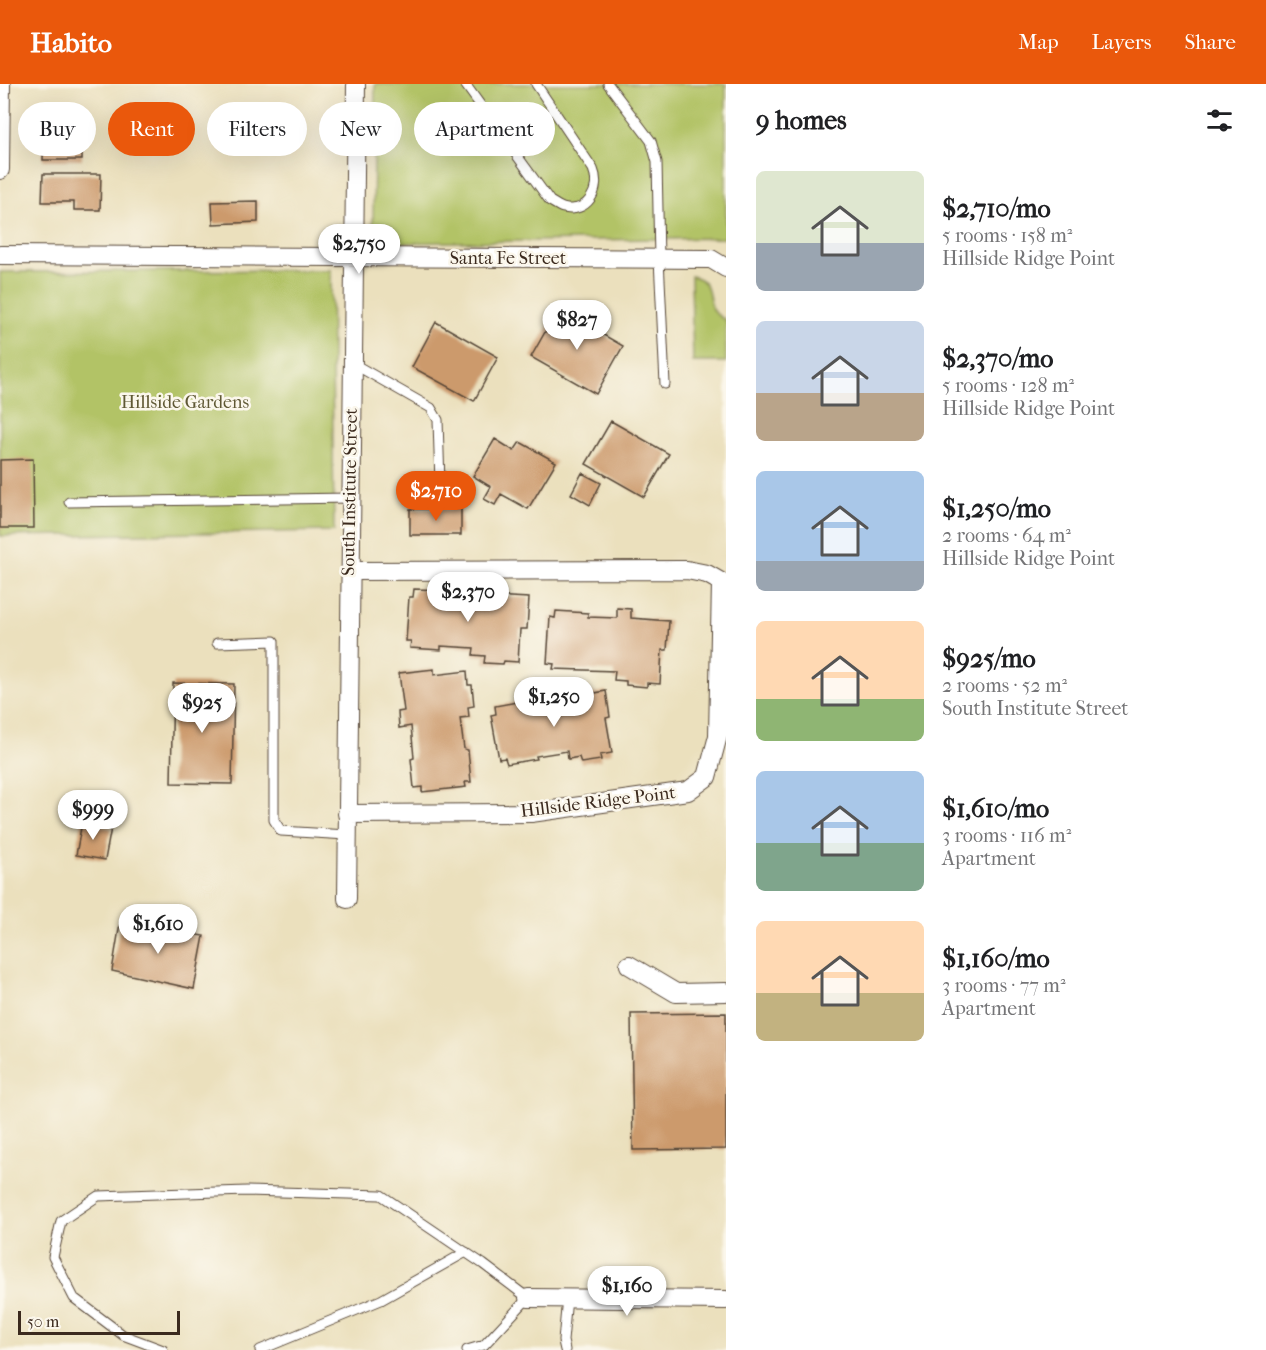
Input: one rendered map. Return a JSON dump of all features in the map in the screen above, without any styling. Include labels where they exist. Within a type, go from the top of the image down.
[{"type":"street","points":[[0,170],[2,84]]},
{"type":"street","name":"South Institute Street","points":[[347,899],[356,84]]},
{"type":"street","name":"Santa Fe Street","points":[[0,255],[711,259],[726,268]]},
{"type":"street","name":"Hillside Ridge Point","points":[[348,814],[531,813],[688,791],[707,777],[718,736],[721,582],[707,574],[687,570],[350,571]]},
{"type":"street","points":[[629,965],[676,993],[726,992]]},
{"type":"street","points":[[528,1298],[726,1300]]},
{"type":"lane","points":[[465,84],[550,201],[563,208],[582,206],[591,200],[598,179],[536,84]]},
{"type":"lane","points":[[608,84],[651,141],[657,162],[665,384]]},
{"type":"lane","points":[[352,363],[431,408],[438,420],[440,484]]},
{"type":"lane","points":[[69,502],[351,498]]},
{"type":"lane","points":[[217,643],[274,641],[274,820],[281,831],[347,835]]},
{"type":"lane","points":[[163,1350],[123,1335],[75,1298],[53,1257],[61,1221],[98,1196],[247,1191],[381,1195],[466,1252],[528,1298],[484,1346],[466,1350]]},
{"type":"lane","points":[[260,1350],[381,1300],[466,1252]]},
{"type":"lane","points":[[565,1350],[563,1341],[567,1298]]},
{"type":"green space","points":[[375,84],[726,84],[726,238],[385,243],[375,234],[373,223],[374,156],[402,156],[402,102],[375,102]]},
{"type":"green space","name":"Hillside Gardens","points":[[331,270],[334,531],[0,536],[0,272]]},
{"type":"green space","points":[[691,276],[700,279],[705,284],[713,310],[726,320],[726,362],[693,362]]},
{"type":"building","points":[[43,156],[82,156],[82,160],[43,160]]},
{"type":"building","points":[[43,174],[101,174],[100,210],[74,210],[74,202],[42,202]]},
{"type":"building","points":[[258,201],[258,222],[213,224],[212,202]]},
{"type":"building","points":[[558,309],[623,346],[596,394],[531,357]]},
{"type":"building","points":[[436,322],[498,357],[474,401],[412,367]]},
{"type":"building","points":[[611,421],[669,454],[644,497],[586,464]]},
{"type":"building","points":[[495,439],[514,451],[520,442],[556,462],[528,509],[501,494],[495,505],[484,499],[491,487],[473,476]]},
{"type":"building","points":[[33,459],[34,528],[0,528],[0,460]]},
{"type":"building","points":[[582,473],[601,483],[590,505],[571,494]]},
{"type":"building","points":[[410,509],[461,509],[461,535],[410,535]]},
{"type":"building","points":[[474,586],[490,588],[489,596],[529,598],[527,629],[520,629],[518,662],[484,663],[485,656],[473,655],[474,648],[441,646],[441,650],[410,648],[411,641],[406,641],[409,597],[413,597],[414,589],[446,590],[446,594],[473,595]]},
{"type":"building","points":[[617,608],[631,609],[631,618],[669,621],[667,650],[662,650],[660,684],[647,683],[647,687],[626,685],[626,681],[614,680],[615,671],[553,669],[554,664],[547,663],[550,617],[555,618],[556,611],[588,613],[588,617],[617,618]]},
{"type":"building","points":[[434,669],[434,675],[467,671],[468,685],[472,685],[474,706],[468,707],[469,717],[460,718],[464,749],[468,750],[471,782],[465,782],[466,787],[422,792],[422,787],[414,788],[411,726],[399,728],[398,712],[404,711],[399,673]]},
{"type":"building","points":[[173,683],[234,684],[232,784],[171,783]]},
{"type":"building","points":[[567,689],[568,698],[606,691],[610,717],[606,718],[612,753],[600,755],[601,760],[581,763],[579,757],[568,759],[567,751],[507,764],[505,758],[499,759],[491,715],[496,714],[495,706],[522,701],[523,705],[557,699],[555,691]]},
{"type":"building","points":[[82,822],[111,828],[105,860],[76,855]]},
{"type":"building","points":[[120,923],[204,936],[194,989],[112,971]]},
{"type":"building","points":[[726,1013],[726,1149],[633,1150],[631,1014]]}]
